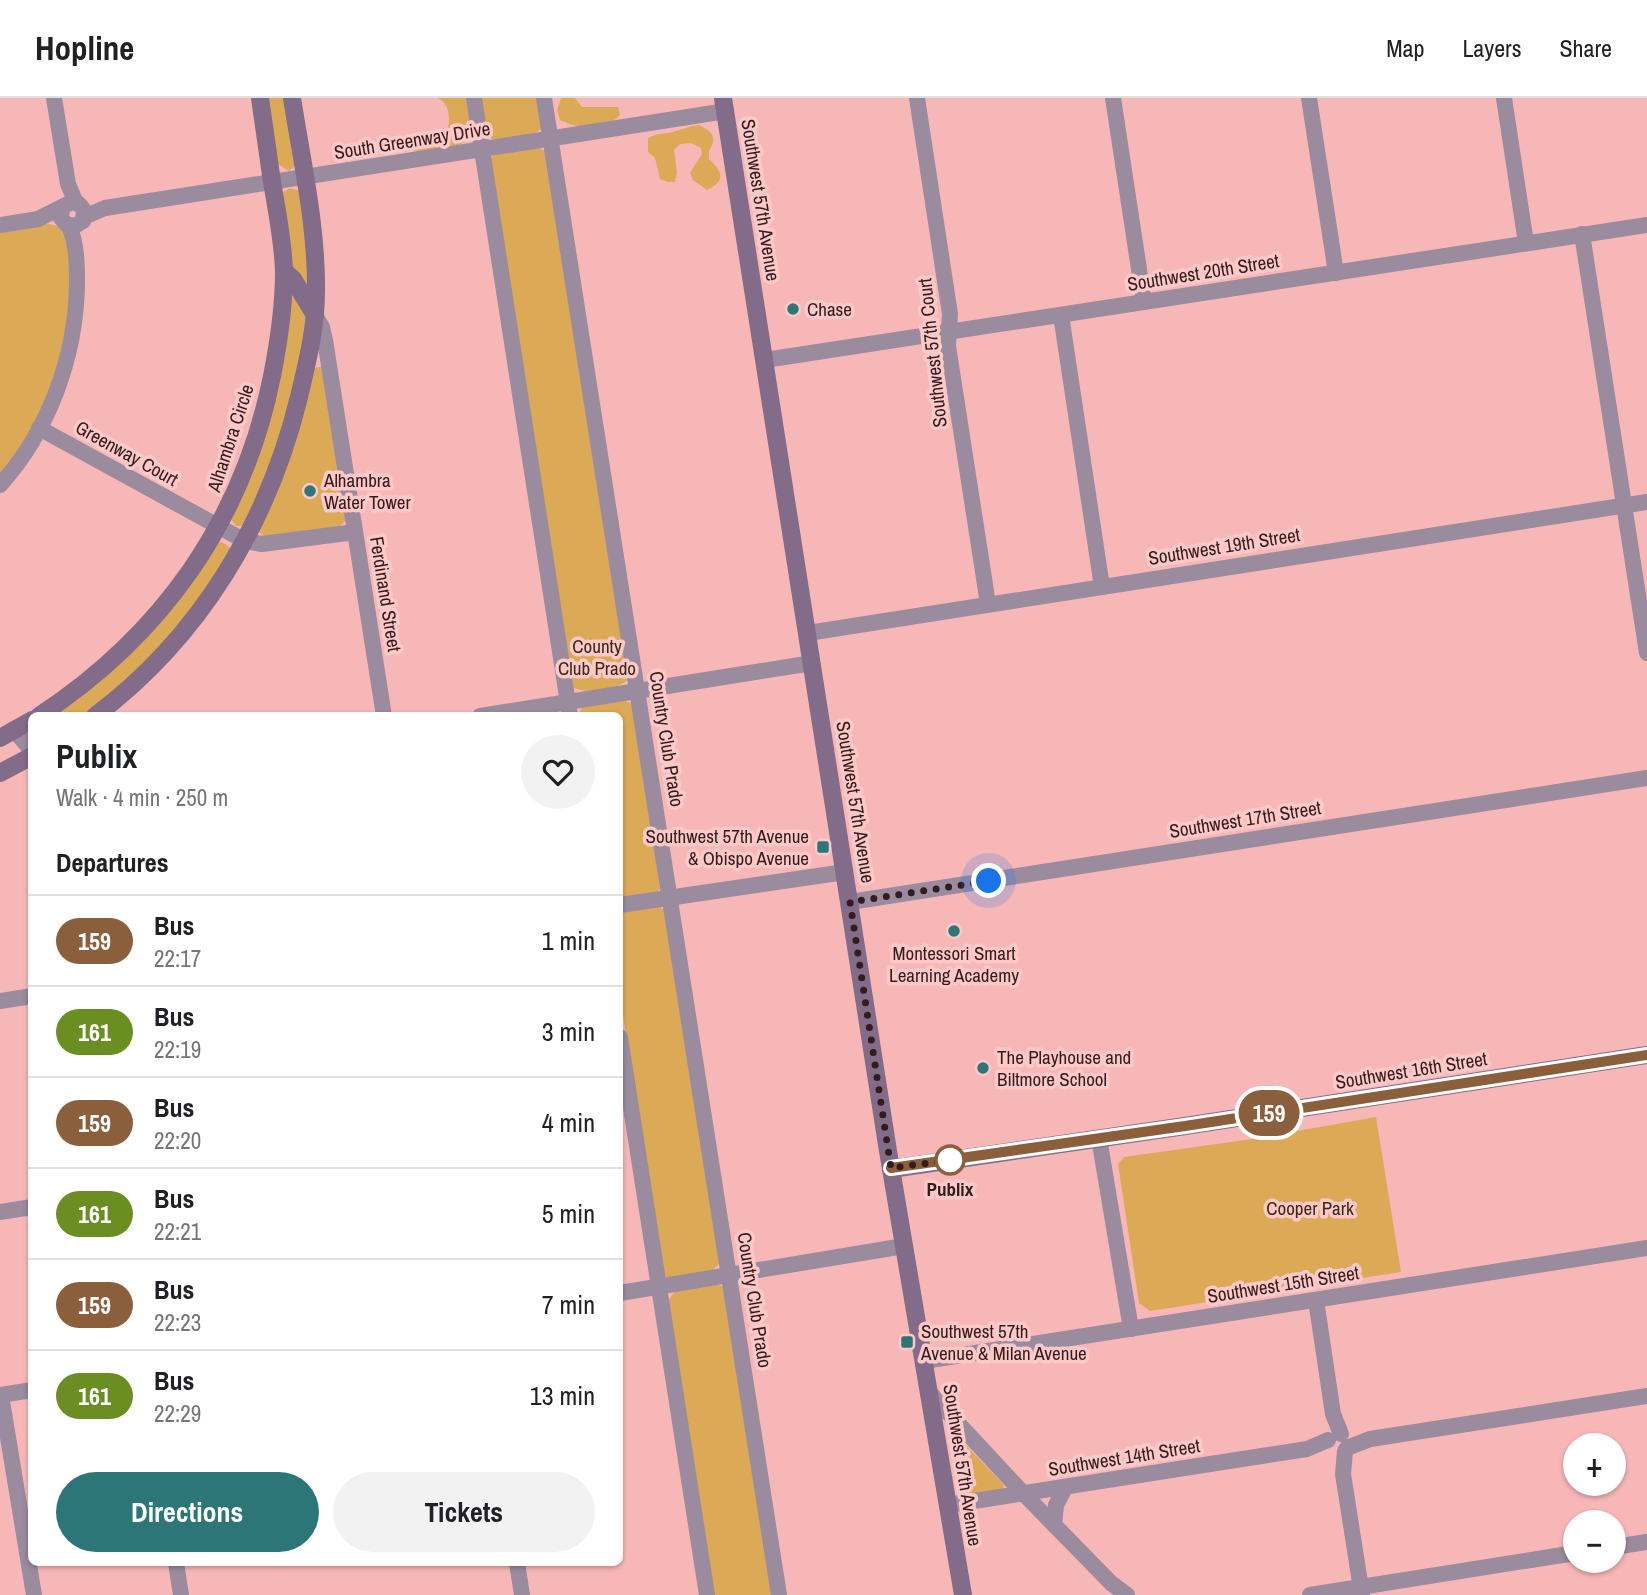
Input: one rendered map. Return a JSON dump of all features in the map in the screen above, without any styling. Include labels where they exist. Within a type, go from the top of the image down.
[{"type":"street","points":[[0,485],[39,428],[60,383],[71,346],[77,299],[76,244],[54,98]]},
{"type":"street","name":"Alhambra Circle","points":[[45,712],[81,687],[138,636],[178,588],[218,527],[244,474],[266,405],[281,324],[284,271],[260,98]]},
{"type":"street","points":[[99,712],[138,680],[182,634],[218,588],[272,486],[287,442],[315,315],[315,253],[292,98]]},
{"type":"street","points":[[474,98],[569,709]]},
{"type":"street","name":"Country Club Prado","points":[[544,98],[779,1595]]},
{"type":"street","name":"Southwest 57th Court","points":[[917,98],[950,314],[948,346],[988,604]]},
{"type":"street","points":[[1113,98],[1144,302]]},
{"type":"street","points":[[1309,98],[1336,273]]},
{"type":"street","points":[[1504,98],[1526,243]]},
{"type":"street","name":"South Greenway Drive","points":[[73,214],[551,139],[724,105]]},
{"type":"street","name":"Southwest 57th Avenue","points":[[724,105],[891,1168],[963,1595]]},
{"type":"street","points":[[0,225],[73,214]]},
{"type":"street","name":"Southwest 20th Street","points":[[765,360],[1647,225]]},
{"type":"street","points":[[1582,234],[1646,644]]},
{"type":"street","points":[[284,271],[293,279],[315,315]]},
{"type":"street","name":"Ferdinand Street","points":[[315,315],[325,340],[383,712]]},
{"type":"street","points":[[1061,315],[1102,587]]},
{"type":"street","name":"Greenway Court","points":[[39,428],[245,541],[262,544],[355,532]]},
{"type":"street","name":"Southwest 19th Street","points":[[808,633],[1647,502]]},
{"type":"street","points":[[531,712],[569,709],[638,691],[813,663]]},
{"type":"street","points":[[28,722],[7,734],[28,751]]},
{"type":"street","points":[[0,773],[28,756]]},
{"type":"street","name":"Southwest 17th Street","points":[[850,902],[1647,778]]},
{"type":"street","points":[[623,905],[845,872]]},
{"type":"street","points":[[0,1001],[28,997]]},
{"type":"street","name":"Southwest 16th Street","points":[[891,1168],[1647,1055]]},
{"type":"street","points":[[623,1056],[707,1595]]},
{"type":"street","points":[[1099,1139],[1131,1329]]},
{"type":"street","points":[[0,1212],[28,1208]]},
{"type":"street","points":[[623,1293],[904,1246]]},
{"type":"street","name":"Southwest 15th Street","points":[[925,1361],[1647,1248]]},
{"type":"street","points":[[1316,1300],[1361,1591]]},
{"type":"street","points":[[28,1391],[1,1395],[28,1559]]},
{"type":"street","points":[[929,1391],[1112,1589],[1127,1595]]},
{"type":"street","name":"Southwest 14th Street","points":[[948,1505],[1647,1396]]},
{"type":"street","points":[[1054,1525],[1056,1505],[1065,1488]]},
{"type":"street","points":[[1626,1545],[1647,1542]]},
{"type":"street","points":[[1310,1595],[1361,1591],[1563,1555]]},
{"type":"street","points":[[29,1566],[34,1595]]},
{"type":"street","points":[[176,1566],[180,1595]]},
{"type":"street","points":[[517,1566],[522,1595]]},
{"type":"green space","points":[[265,98],[287,98],[295,166],[289,171],[278,164]]},
{"type":"green space","points":[[438,98],[469,98],[470,138],[459,145],[446,148],[418,152],[413,150],[410,144],[412,138],[442,134],[448,130],[447,108]]},
{"type":"green space","points":[[479,98],[540,98],[542,128],[530,135],[512,139],[488,137],[482,125]]},
{"type":"green space","points":[[561,98],[575,98],[582,107],[618,107],[620,115],[599,126],[575,125],[560,120],[557,110]]},
{"type":"green space","points":[[698,125],[712,135],[709,159],[720,172],[720,180],[707,190],[693,180],[690,173],[702,154],[701,148],[691,143],[680,144],[674,150],[677,172],[675,182],[660,179],[655,158],[648,152],[648,138]]},
{"type":"green space","name":"County Club Prado","points":[[538,147],[545,151],[628,680],[601,690],[580,690],[574,688],[570,680],[490,159],[495,154]]},
{"type":"green space","points":[[290,188],[300,191],[313,300],[292,271],[282,193]]},
{"type":"green space","points":[[44,223],[58,226],[68,235],[73,293],[60,369],[36,425],[0,476],[0,229]]},
{"type":"green space","points":[[291,291],[308,316],[289,419],[245,526],[236,526],[230,518]]},
{"type":"green space","points":[[322,367],[346,520],[336,530],[264,536],[258,531],[314,368]]},
{"type":"green space","points":[[222,542],[232,549],[182,627],[92,712],[52,712],[217,543]]},
{"type":"green space","name":"County Club Prado","points":[[623,700],[630,703],[636,713],[660,889],[655,893],[623,898],[623,712],[580,712],[584,705]]},
{"type":"green space","points":[[658,905],[665,911],[722,1258],[714,1269],[693,1276],[672,1279],[666,1277],[663,1271],[623,1015],[623,911]]},
{"type":"green space","name":"Cooper Park","points":[[1376,1117],[1401,1272],[1150,1311],[1139,1303],[1118,1164],[1124,1157],[1252,1139]]},
{"type":"green space","points":[[714,1283],[724,1287],[775,1595],[714,1595],[668,1304],[670,1297],[680,1289]]},
{"type":"green space","points":[[958,1437],[1004,1485],[1003,1489],[966,1495],[964,1493],[955,1438]]},
{"type":"bus line","name":"159","points":[[891,1168],[1647,1055]]},
{"type":"place","name":"Chase","points":[[793,309]]},
{"type":"place","name":"Alhambra Water Tower","points":[[310,491]]},
{"type":"place","name":"Southwest 57th Avenue & Obispo Avenue","points":[[823,847]]},
{"type":"place","name":"Montessori Smart Learning Academy","points":[[954,931]]},
{"type":"place","name":"The Playhouse and Biltmore School","points":[[983,1068]]},
{"type":"place","name":"Publix","points":[[950,1160]]},
{"type":"place","name":"Southwest 57th Avenue & Milan Avenue","points":[[907,1342]]},
{"type":"route","points":[[950,1160],[891,1168],[850,902],[989,881]]}]
